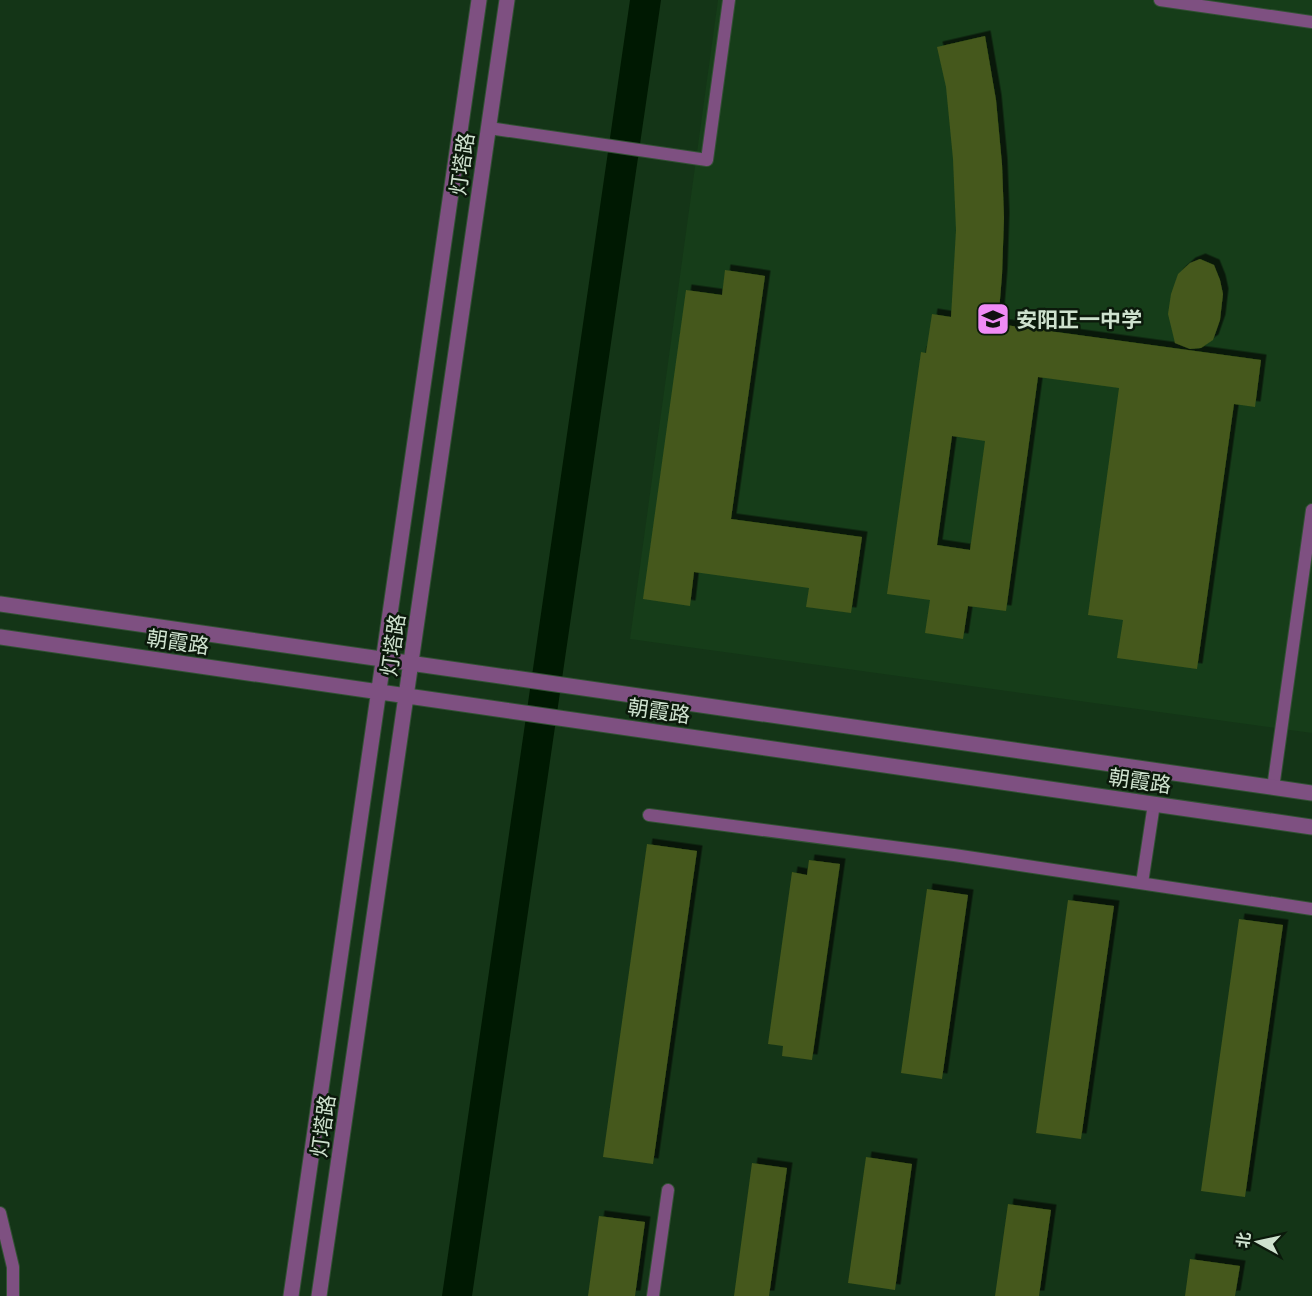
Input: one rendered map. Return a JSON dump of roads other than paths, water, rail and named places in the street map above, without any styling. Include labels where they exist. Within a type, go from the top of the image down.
[{"type":"street","name":"灯塔路","points":[[291,1296],[479,0]]},
{"type":"street","name":"灯塔路","points":[[320,1296],[507,0]]},
{"type":"street","name":"朝霞路","points":[[0,604],[1312,793]]},
{"type":"street","name":"朝霞路","points":[[0,637],[1312,827]]},
{"type":"lane","points":[[489,128],[707,160],[729,0]]},
{"type":"lane","points":[[1160,0],[1312,22]]},
{"type":"lane","points":[[1273,788],[1312,510]]},
{"type":"lane","points":[[1142,883],[1154,804]]},
{"type":"lane","points":[[649,815],[954,855],[1312,909]]},
{"type":"lane","points":[[653,1296],[668,1190]]},
{"type":"lane","points":[[0,1214],[13,1267],[13,1296]]},
{"type":"place","name":"安阳正一中学","points":[[993,319]]}]
